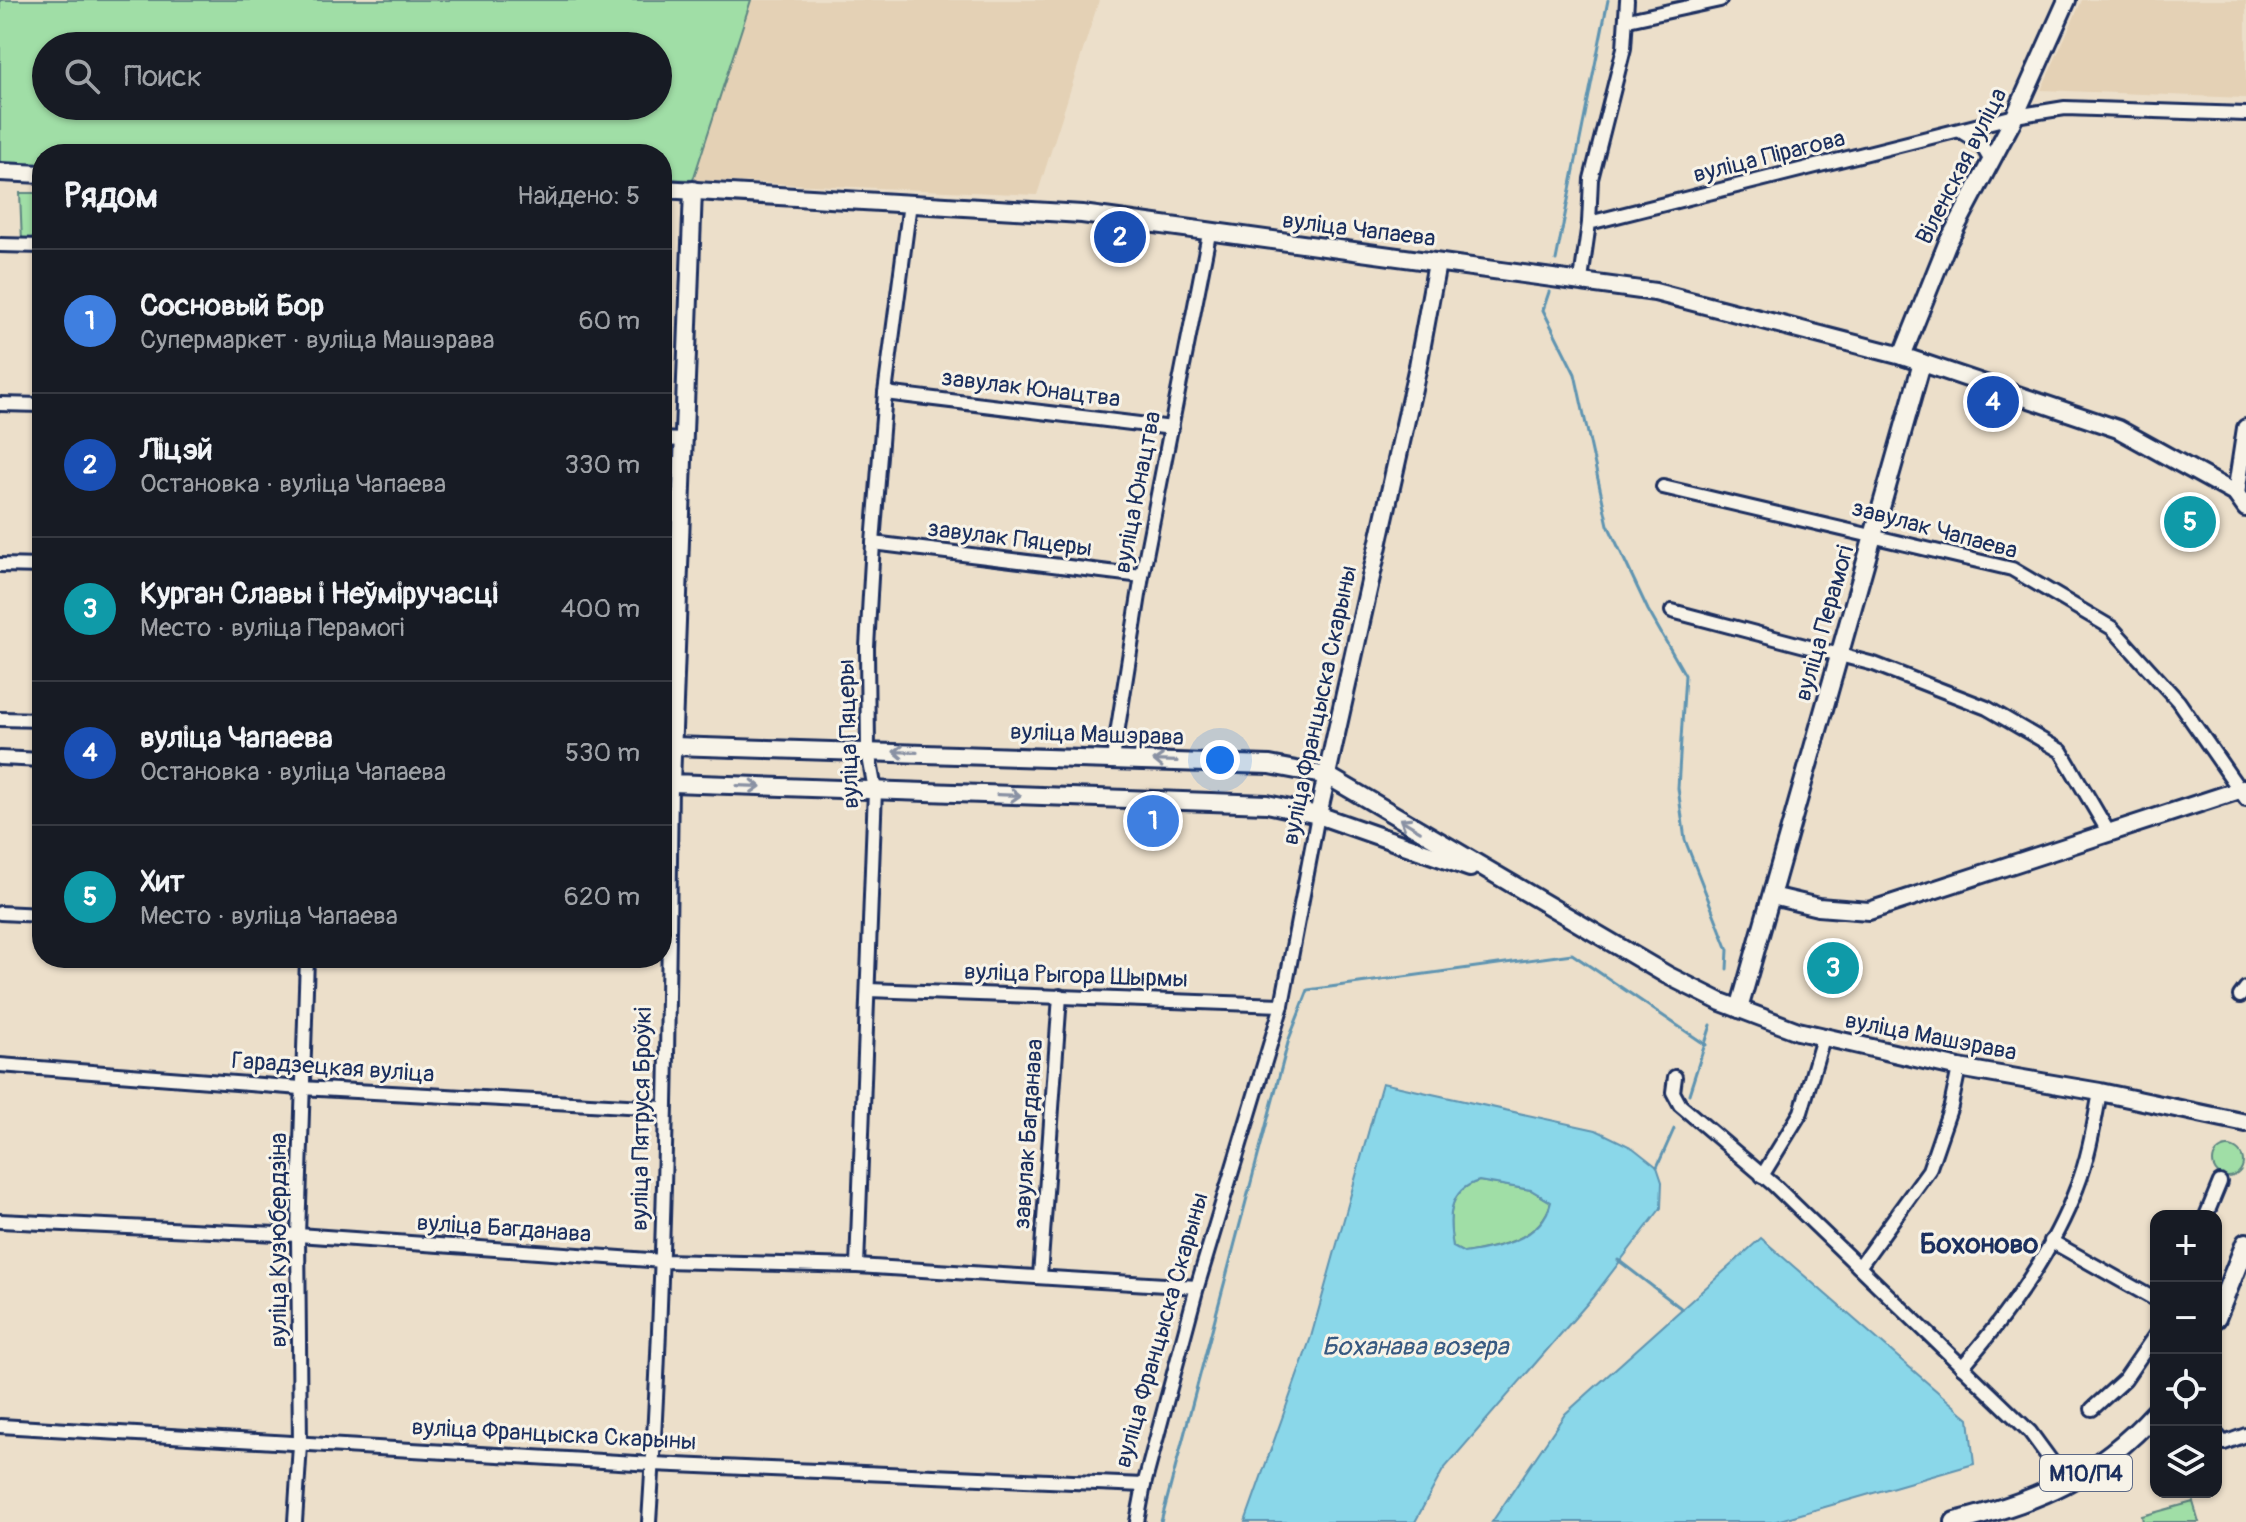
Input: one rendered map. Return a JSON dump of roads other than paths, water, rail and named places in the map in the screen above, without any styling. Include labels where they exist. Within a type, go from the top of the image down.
[{"type":"main road","points":[[2222,1303],[2246,1243]]},
{"type":"main road","name":"М10/П4","points":[[1955,1522],[2028,1502],[2068,1484],[2100,1463],[2150,1417]]},
{"type":"street","points":[[1581,280],[1591,179],[1628,20],[1627,0]]},
{"type":"street","points":[[1628,20],[1720,0]]},
{"type":"street","name":"Віленская вуліца","points":[[1902,356],[1947,244],[2015,116],[2067,0]]},
{"type":"street","name":"вуліца Пірагова","points":[[1589,223],[2015,116],[2065,108],[2246,114]]},
{"type":"street","points":[[1960,131],[1981,144],[1991,161]]},
{"type":"street","points":[[0,172],[32,174]]},
{"type":"street","name":"вуліца Чапаева","points":[[672,189],[1082,214],[1209,234],[1655,292],[1902,356],[2118,429],[2243,500]]},
{"type":"street","name":"вуліца Пятруся Броўкі","points":[[672,689],[679,590],[693,190]]},
{"type":"street","name":"вуліца Пяцеры","points":[[857,1266],[875,790],[868,751],[867,647],[885,393],[910,203]]},
{"type":"street","name":"вуліца Юнацтва","points":[[1113,759],[1142,576],[1209,234]]},
{"type":"street","points":[[0,245],[32,246]]},
{"type":"street","name":"вуліца Францыска Скарыны","points":[[0,1426],[653,1464],[1144,1485],[1197,1287],[1282,1005],[1318,815],[1418,366],[1437,263]]},
{"type":"street","name":"вуліца Перамогі","points":[[1739,1009],[1922,363]]},
{"type":"street","name":"завулак Юнацтва","points":[[885,393],[1172,428]]},
{"type":"street","points":[[0,404],[32,405]]},
{"type":"street","points":[[2243,500],[2246,428]]},
{"type":"street","points":[[672,439],[683,440]]},
{"type":"street","name":"завулак Чапаева","points":[[1663,487],[2012,569],[2112,628],[2178,701],[2244,792]]},
{"type":"street","name":"завулак Пяцеры","points":[[873,543],[1142,576]]},
{"type":"street","points":[[0,565],[32,566]]},
{"type":"street","points":[[672,590],[679,590]]},
{"type":"street","points":[[1672,611],[1840,655],[1961,695],[2061,751],[2109,833]]},
{"type":"street","points":[[0,719],[32,720]]},
{"type":"street","name":"вуліца Машэрава","points":[[672,746],[1270,765],[1328,776],[1667,975],[1739,1009],[1823,1038],[1959,1068],[2100,1092],[2244,1124]]},
{"type":"street","points":[[0,758],[32,760]]},
{"type":"street","name":"вуліца Машэрава","points":[[672,783],[1267,804],[1318,815],[1502,879]]},
{"type":"street","points":[[1772,896],[1818,907],[1869,911],[2244,792]]},
{"type":"street","points":[[0,913],[32,915]]},
{"type":"street","name":"вуліца Кузюбердзіна","points":[[295,1522],[300,1445],[298,1235],[307,968]]},
{"type":"street","name":"вуліца Пятруся Броўкі","points":[[649,1522],[663,1261],[666,968]]},
{"type":"street","name":"вуліца Рыгора Шырмы","points":[[868,990],[1282,1005]]},
{"type":"street","name":"завулак Багданава","points":[[1040,1276],[1060,996]]},
{"type":"street","points":[[1762,1176],[1801,1112],[1823,1038]]},
{"type":"street","name":"Гарадзецкая вуліца","points":[[0,1065],[301,1088],[663,1108]]},
{"type":"street","points":[[1859,1267],[1929,1170],[1951,1106],[1959,1068]]},
{"type":"street","points":[[1675,1077],[1673,1092],[1680,1105],[1762,1176],[2030,1432],[2068,1484]]},
{"type":"street","points":[[1962,1367],[2028,1282],[2051,1241],[2077,1187],[2100,1092]]},
{"type":"street","points":[[2208,1210],[2220,1182]]},
{"type":"street","name":"вуліца Багданава","points":[[0,1221],[298,1235],[663,1261],[857,1266],[1197,1287]]},
{"type":"street","points":[[2051,1241],[2150,1297]]},
{"type":"street","points":[[2092,1409],[2125,1379],[2150,1343]]},
{"type":"street","points":[[2222,1441],[2224,1443],[2246,1435]]},
{"type":"street","points":[[1137,1522],[1144,1485]]},
{"type":"water","name":"Боханава возера","points":[[1382,1083],[1596,1130],[1633,1148],[1657,1167],[1662,1182],[1661,1208],[1592,1298],[1443,1470],[1415,1522],[1245,1522],[1311,1337]],"holes":[[[1479,1181],[1531,1190],[1551,1202],[1546,1215],[1528,1234],[1504,1245],[1477,1251],[1464,1253],[1453,1247],[1450,1226],[1452,1207],[1455,1198],[1468,1185]]]},
{"type":"water","points":[[1761,1238],[1969,1419],[1974,1464],[1773,1522],[1492,1522],[1565,1414]]},
{"type":"waterway","points":[[1556,260],[1608,0]]},
{"type":"waterway","points":[[1549,292],[1543,310],[1575,374],[1608,525],[1648,610],[1685,675],[1678,788],[1685,840],[1728,950],[1727,969]]},
{"type":"waterway","points":[[1161,1522],[1289,1039],[1308,990],[1572,954],[1706,1045]]},
{"type":"waterway","points":[[1689,1094],[1711,1025]]},
{"type":"waterway","points":[[1657,1167],[1674,1129]]},
{"type":"waterway","points":[[1618,1260],[1682,1309]]},
{"type":"place","name":"Ліцэй","points":[[1120,237]]},
{"type":"place","name":"вуліца Чапаева","points":[[1993,402]]},
{"type":"place","name":"Хит","points":[[2190,522]]},
{"type":"place","name":"Сосновый Бор","points":[[1153,821]]},
{"type":"place","name":"Курган Славы і Неўміручасці","points":[[1833,968]]},
{"type":"district","name":"Бохоново","points":[[1979,1243]]}]
